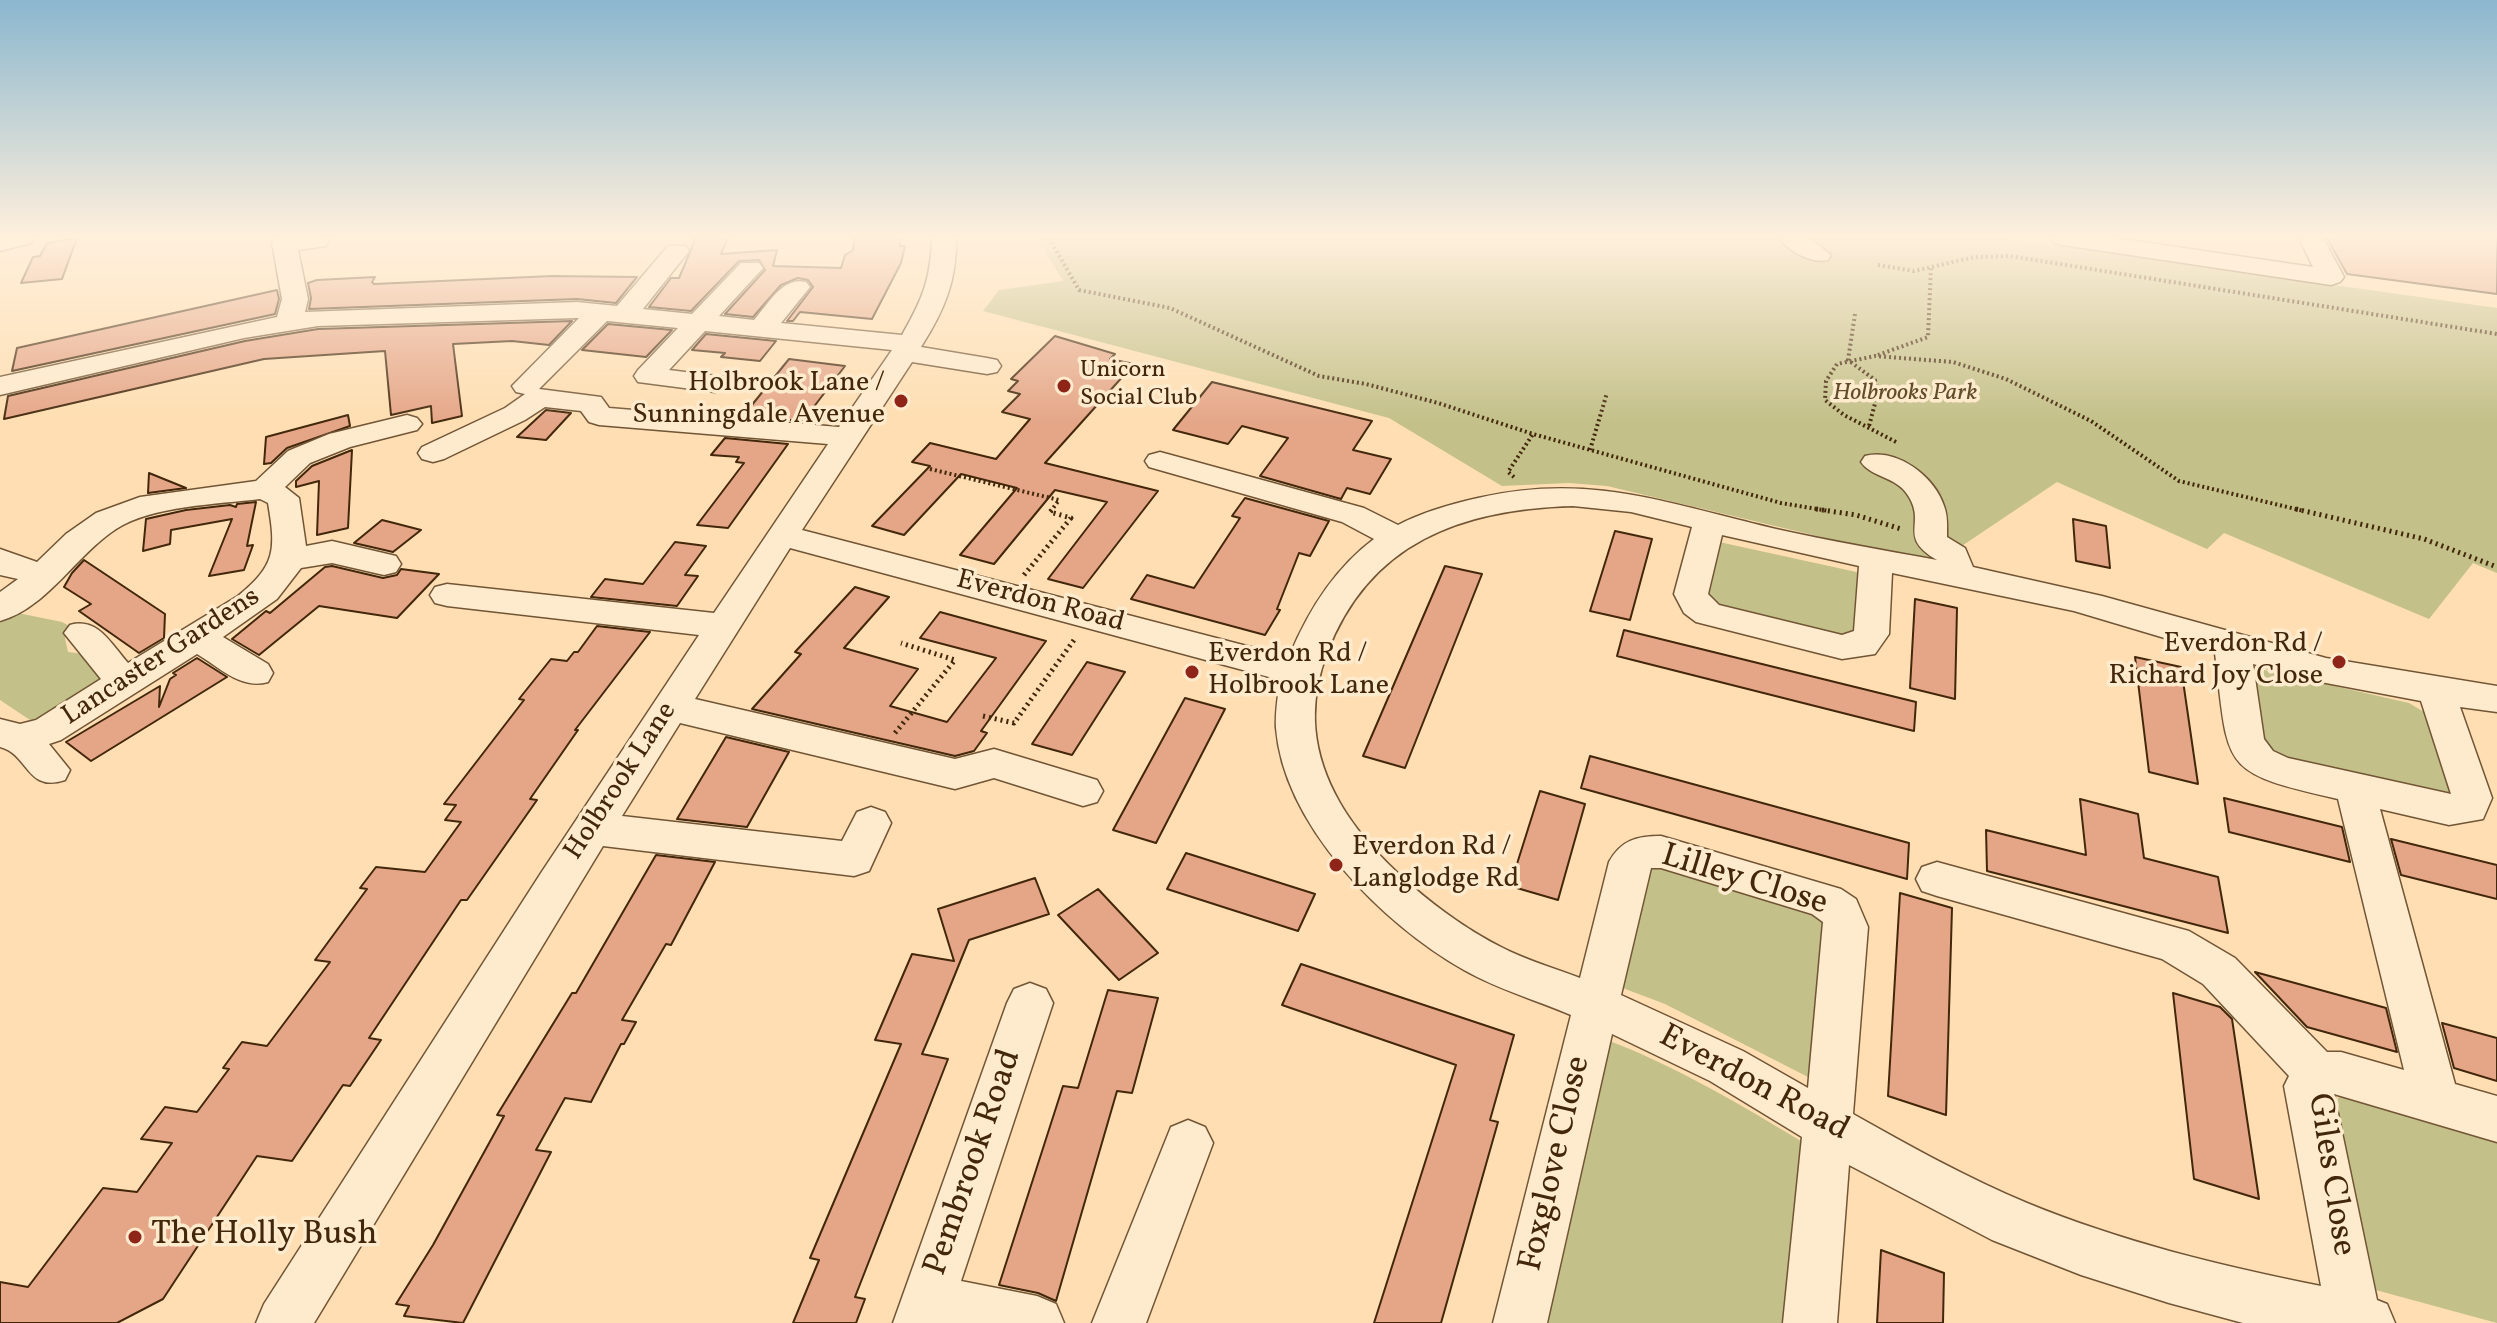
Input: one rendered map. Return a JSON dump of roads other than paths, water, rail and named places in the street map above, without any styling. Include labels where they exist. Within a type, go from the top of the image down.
[{"type":"street","points":[[289,321],[295,300]]},
{"type":"street","points":[[526,386],[627,300]]},
{"type":"street","points":[[715,383],[648,376],[719,300]]},
{"type":"street","points":[[762,328],[786,300]]},
{"type":"street","name":"Holbrook Lane","points":[[283,1323],[592,829],[782,535],[850,437],[935,300]]},
{"type":"street","points":[[0,386],[289,321],[512,309],[614,313],[762,328],[907,348],[987,366]]},
{"type":"street","points":[[433,453],[478,433],[539,398],[591,403],[599,416],[850,437]]},
{"type":"street","points":[[265,489],[299,457],[340,440],[407,424]]},
{"type":"street","points":[[1160,461],[1353,515],[1399,539]]},
{"type":"street","points":[[1883,464],[1923,491],[1931,517],[1931,542],[1953,555],[1959,575]]},
{"type":"street","points":[[0,609],[34,584],[78,541],[107,520],[140,507],[265,489],[283,498],[292,547],[288,559],[332,552],[384,564]]},
{"type":"street","name":"Everdon Road","points":[[2359,1322],[2217,1290],[2124,1263],[2036,1232],[1943,1190],[1736,1071],[1594,1004],[1476,956],[1419,914],[1380,880],[1338,835],[1297,755],[1293,712],[1298,672],[1316,634],[1353,575],[1383,548],[1460,513],[1533,498],[1579,496],[1623,502],[2075,600],[2362,679],[2497,699]]},
{"type":"street","points":[[1709,523],[1691,594],[1696,605],[1708,614],[1842,647],[1862,645],[1871,634],[1876,559]]},
{"type":"street","name":"Everdon Road","points":[[782,535],[1298,672]]},
{"type":"street","name":"Lancaster Gardens","points":[[10,736],[48,730],[196,637],[271,588],[288,559]]},
{"type":"street","points":[[0,560],[12,567],[42,574]]},
{"type":"street","points":[[447,595],[723,626]]},
{"type":"street","points":[[82,633],[124,682]]},
{"type":"street","points":[[196,637],[255,673]]},
{"type":"street","points":[[2232,645],[2245,743],[2259,761],[2279,771],[2355,789],[2449,810],[2469,808],[2472,798],[2436,690]]},
{"type":"street","points":[[670,707],[955,774],[994,763],[1083,791]]},
{"type":"street","name":"Lancaster Gardens","points":[[10,736],[51,770]]},
{"type":"street","points":[[2355,789],[2436,1101]]},
{"type":"street","points":[[592,829],[854,859],[871,823]]},
{"type":"street","name":"Lilley Close","points":[[1594,1004],[1630,862],[1642,852],[1661,852],[1826,901],[1841,912],[1846,927],[1826,1125]]},
{"type":"street","points":[[1937,879],[2174,944],[2219,971],[2317,1073]]},
{"type":"street","name":"Pembrook Road","points":[[924,1312],[1030,1003]]},
{"type":"street","name":"Foxglove Close","points":[[1520,1323],[1594,1004]]},
{"type":"street","name":"Giles Close","points":[[2359,1322],[2308,1086],[2317,1073],[2341,1073],[2497,1119]]},
{"type":"street","points":[[1810,1323],[1826,1125]]},
{"type":"street","points":[[1119,1323],[1188,1143]]},
{"type":"street","points":[[924,1312],[1037,1323]]},
{"type":"place","name":"Unicorn Social Club","points":[[1064,386]]},
{"type":"place","name":"Holbrook Lane / Sunningdale Avenue","points":[[901,401]]},
{"type":"place","name":"Everdon Rd / Richard Joy Close","points":[[2339,662]]},
{"type":"place","name":"Everdon Rd / Holbrook Lane","points":[[1192,672]]},
{"type":"place","name":"Everdon Rd / Langlodge Rd","points":[[1336,865]]},
{"type":"place","name":"The Holly Bush","points":[[135,1237]]},
{"type":"park label","name":"Holbrooks Park","points":[[1905,395]]}]
